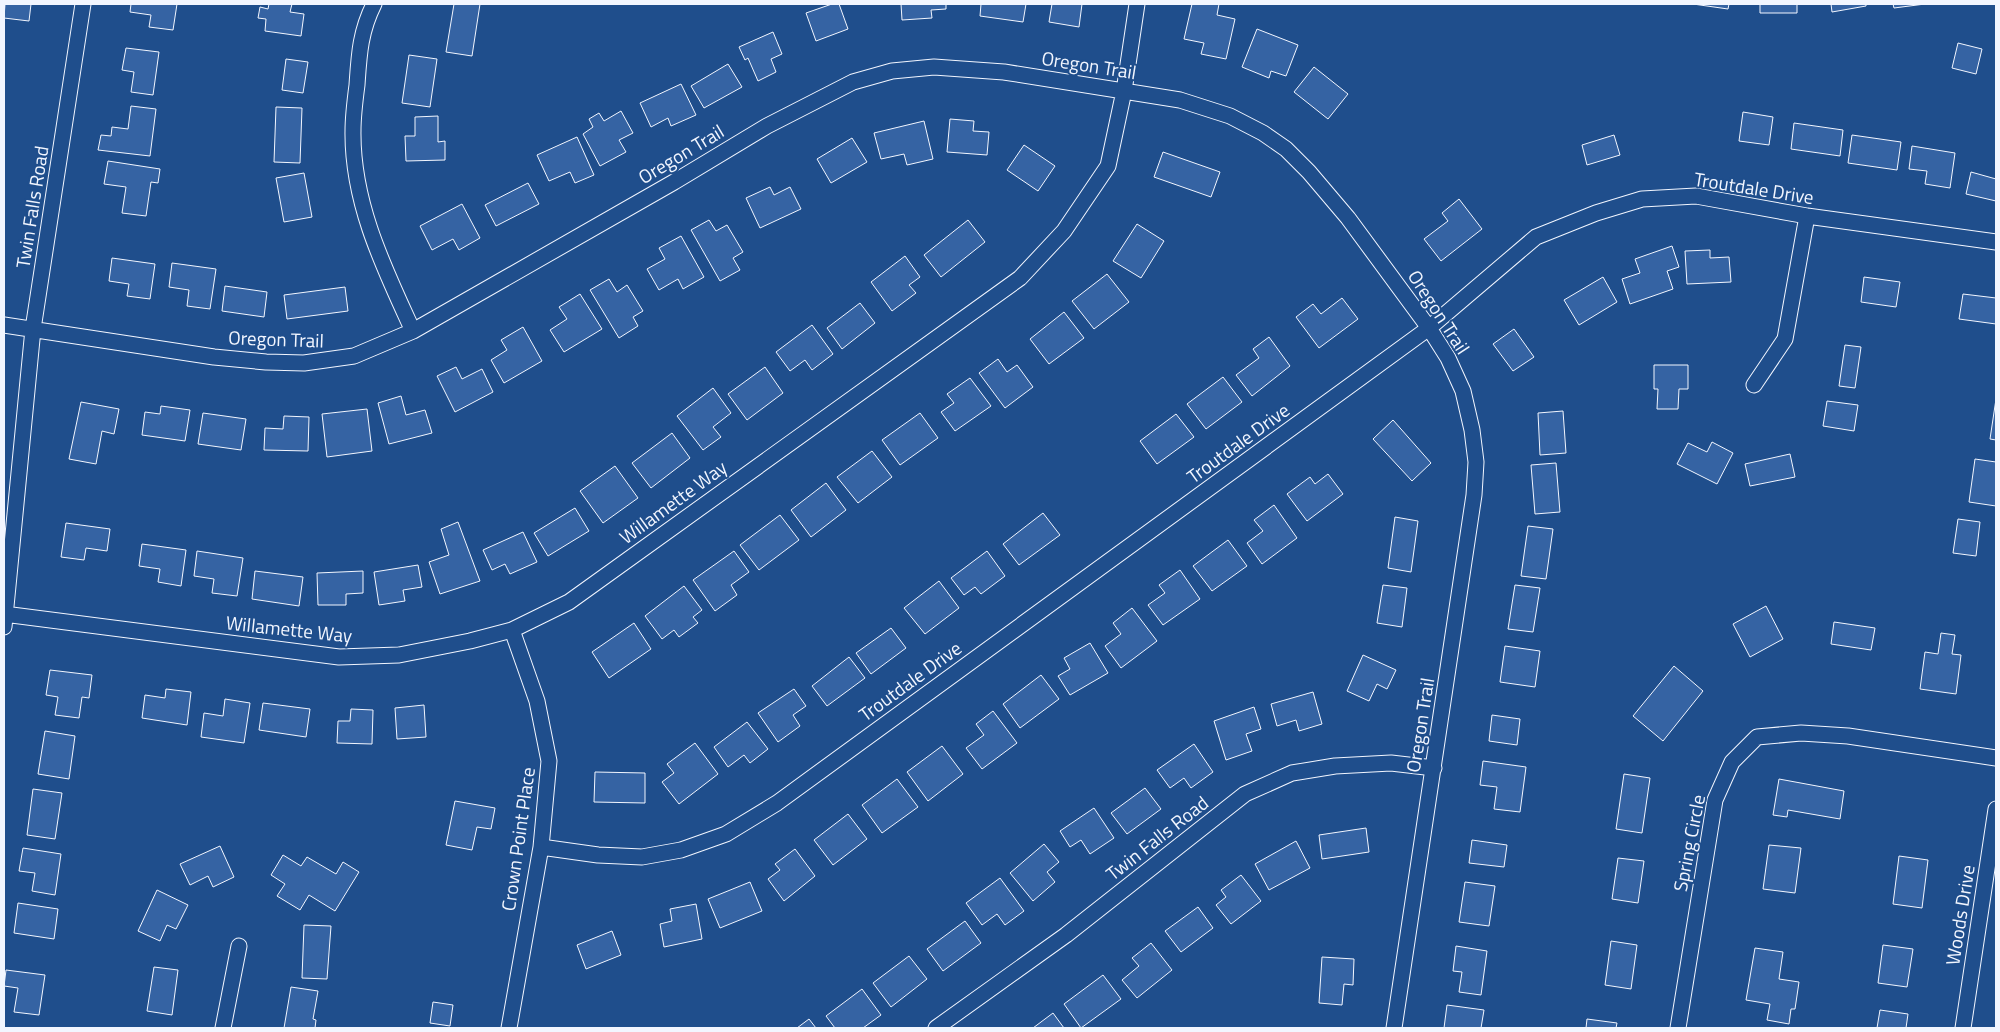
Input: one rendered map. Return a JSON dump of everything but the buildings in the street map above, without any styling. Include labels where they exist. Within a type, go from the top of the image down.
[{"type":"street","name":"Twin Falls Road","points":[[4,618],[33,329],[83,4]]},
{"type":"street","points":[[374,4],[365,23],[359,59],[353,132],[357,175],[364,210],[378,254],[413,331]]},
{"type":"street","name":"Willamette Way","points":[[4,618],[339,657],[399,655],[470,641],[512,630],[569,602],[1020,278],[1064,231],[1108,166],[1124,91],[1137,4]]},
{"type":"street","name":"Oregon Trail","points":[[4,325],[214,357],[266,362],[304,363],[354,356],[413,331],[674,182],[766,126],[853,82],[892,71],[934,67],[1004,72],[1180,100],[1230,116],[1264,133],[1286,150],[1309,172],[1348,218],[1429,328],[1448,358],[1463,390],[1472,430],[1476,462],[1474,495],[1394,1028]]},
{"type":"street","name":"Troutdale Drive","points":[[541,847],[598,855],[642,856],[681,850],[726,834],[777,803],[1429,328],[1536,237],[1596,213],[1642,199],[1696,196],[1807,216],[1996,242]]},
{"type":"street","points":[[1754,385],[1785,340],[1807,216]]},
{"type":"street","name":"Crown Point Place","points":[[509,1028],[541,847],[549,761],[538,701],[512,630]]},
{"type":"street","name":"Spring Circle","points":[[1678,1028],[1715,800],[1732,762],[1757,737],[1801,734],[1848,736],[1996,758]]},
{"type":"street","name":"Twin Falls Road","points":[[936,1028],[1066,935],[1245,794],[1292,773],[1335,766],[1391,763],[1434,768]]},
{"type":"street","name":"Woods Drive","points":[[1962,1028],[1996,809]]},
{"type":"street","points":[[223,1028],[239,946]]}]
